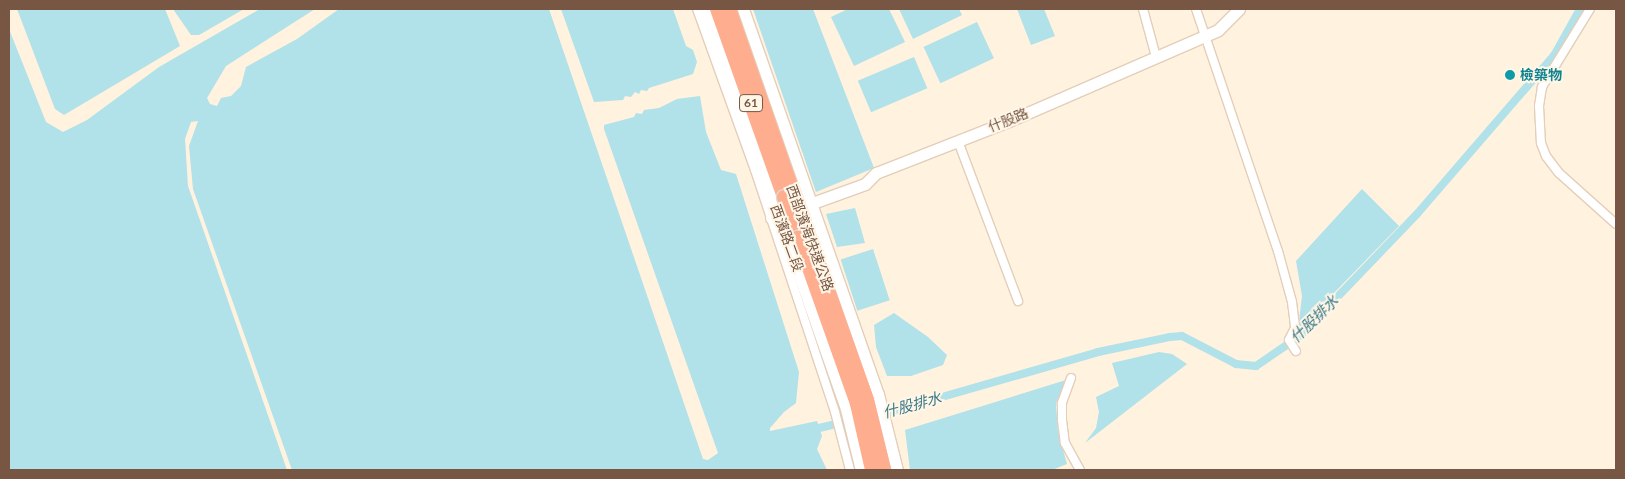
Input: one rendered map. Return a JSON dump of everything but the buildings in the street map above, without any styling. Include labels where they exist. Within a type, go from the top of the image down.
[{"type":"highway","name":"西部濱海快速公路","points":[[718,9],[789,194]]},
{"type":"highway","name":"西部濱海快速公路","points":[[728,9],[857,404],[872,470]]},
{"type":"highway","name":"西部濱海快速公路","points":[[864,432],[884,470]]},
{"type":"street","points":[[697,9],[775,217]]},
{"type":"street","name":"西濱路二段","points":[[706,9],[775,217],[857,404]]},
{"type":"street","name":"西濱路二段","points":[[743,9],[811,202],[864,432],[861,470]]},
{"type":"street","points":[[1143,9],[1156,57]]},
{"type":"street","points":[[1196,9],[1207,34],[1292,302],[1295,328],[1289,340],[1296,351]]},
{"type":"street","name":"什股路","points":[[775,217],[811,202],[865,184],[876,173],[958,141],[1218,30],[1239,9]]},
{"type":"street","points":[[1590,9],[1542,88],[1539,106],[1541,143],[1546,156],[1559,173],[1616,224]]},
{"type":"street","points":[[958,141],[1018,301]]},
{"type":"street","points":[[1071,378],[1062,403],[1062,420],[1065,443],[1080,470]]},
{"type":"street","points":[[850,470],[864,432]]},
{"type":"street","name":"西濱路二段","points":[[864,432],[897,470]]},
{"type":"water","points":[[17,9],[165,9],[180,46],[64,115],[55,109]]},
{"type":"water","points":[[173,9],[244,9],[199,35],[191,35]]},
{"type":"water","points":[[260,9],[549,9],[703,459],[708,460],[718,453],[604,129],[604,125],[634,117],[636,113],[642,114],[644,110],[659,108],[677,99],[700,96],[706,132],[721,170],[736,174],[799,372],[796,403],[784,412],[770,428],[770,431],[817,421],[822,436],[817,449],[827,470],[9,470],[9,29],[46,122],[63,132],[87,120],[159,67]]},
{"type":"water","points":[[561,9],[673,9],[686,46],[693,50],[697,62],[693,74],[649,88],[647,91],[641,90],[639,94],[635,92],[631,97],[625,96],[623,100],[594,102]]},
{"type":"water","points":[[753,9],[813,9],[874,168],[816,192]]},
{"type":"water","points":[[848,9],[889,9],[905,42],[854,66],[831,17]]},
{"type":"water","points":[[899,9],[959,9],[962,15],[913,39]]},
{"type":"water","points":[[1017,9],[1044,9],[1055,36],[1031,45]]},
{"type":"water","points":[[977,22],[994,58],[940,83],[924,47]]},
{"type":"water","points":[[914,57],[927,88],[871,112],[858,81]]},
{"type":"water","points":[[1362,189],[1399,226],[1298,330],[1302,296],[1296,261]]},
{"type":"water","points":[[855,208],[865,243],[837,247],[826,214]]},
{"type":"water","points":[[873,249],[890,300],[857,311],[841,260]]},
{"type":"water","points":[[894,313],[928,337],[947,355],[943,365],[911,376],[887,376],[876,347],[874,325]]},
{"type":"water","points":[[1159,352],[1172,354],[1187,364],[1085,443],[1096,428],[1099,412],[1096,397],[1119,386],[1112,363]]},
{"type":"water","points":[[1066,380],[1056,403],[1058,432],[1067,464],[1052,470],[910,470],[905,430]]},
{"type":"pier","points":[[315,9],[339,9],[297,39],[246,67],[241,86],[231,96],[221,98],[217,106],[210,104],[207,98],[226,66]]},
{"type":"pier","points":[[198,121],[189,146],[193,189],[292,470],[287,470],[188,186],[185,139],[191,122]]},
{"type":"waterway","name":"什股排水","points":[[879,415],[1098,352],[1170,337],[1182,336],[1236,364],[1256,366],[1300,336],[1417,214],[1555,54],[1580,9]]},
{"type":"waterway","name":"什股排水","points":[[819,428],[853,420]]},
{"type":"place","name":"檢築物","points":[[1510,75]]}]
